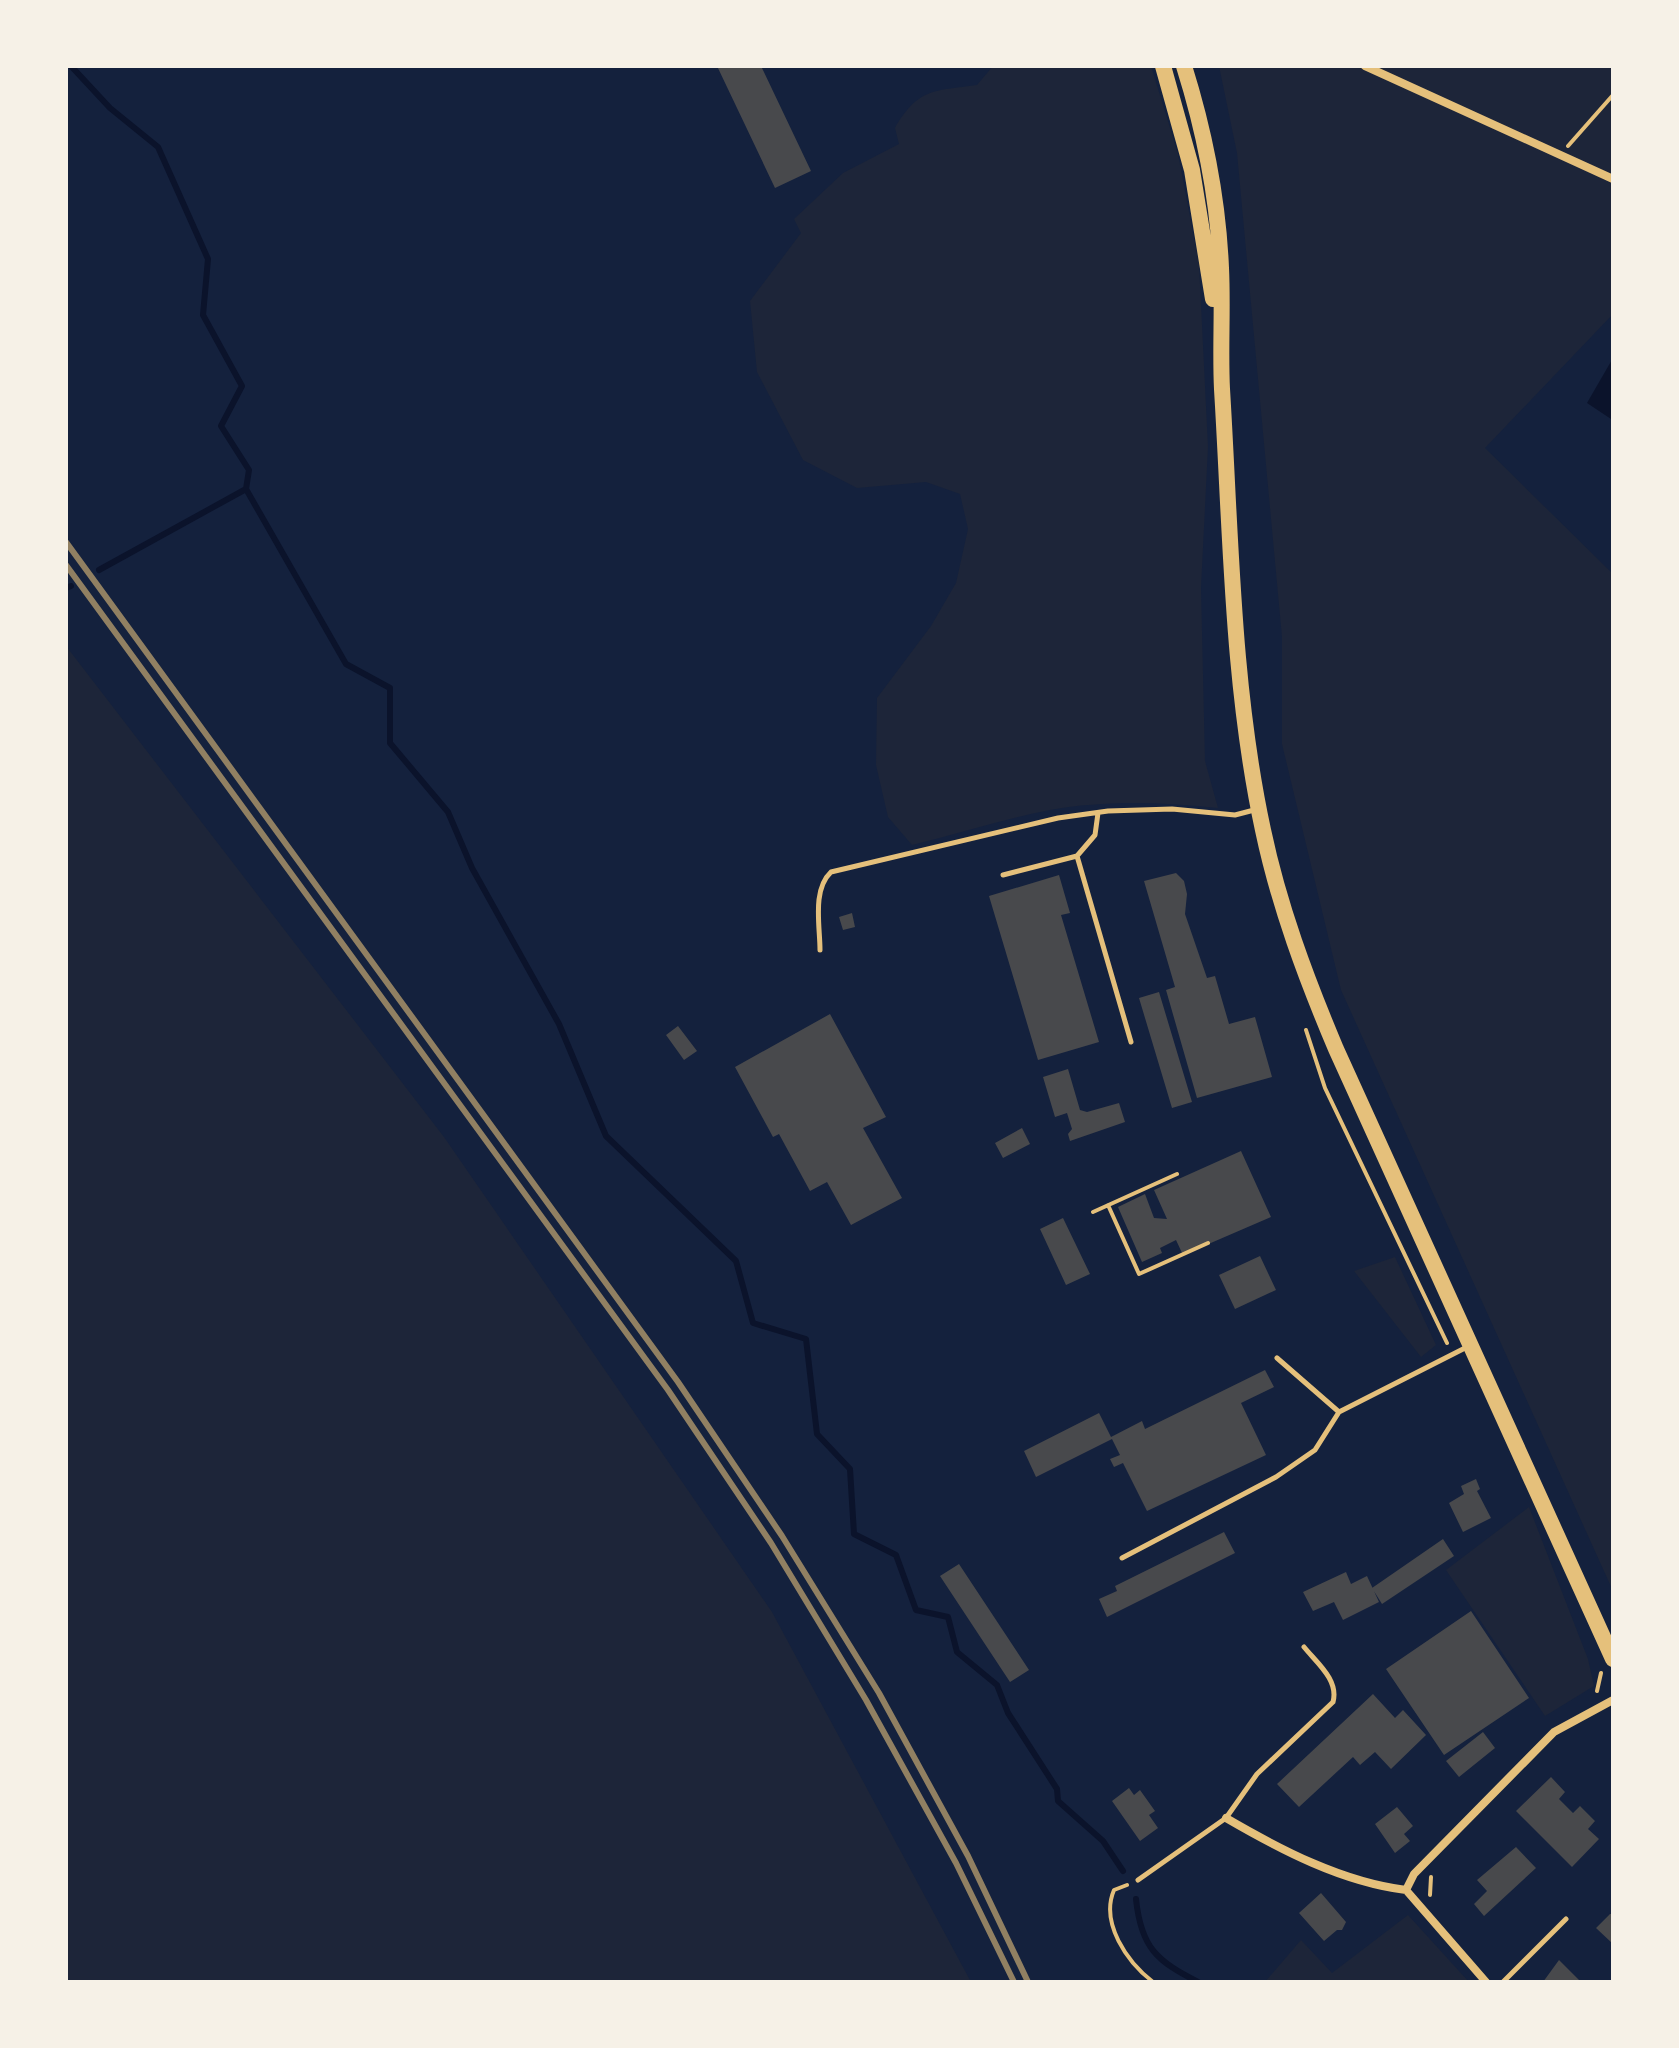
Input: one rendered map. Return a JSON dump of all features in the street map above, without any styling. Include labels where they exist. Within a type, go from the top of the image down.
[{"type":"main road","points":[[1163,66],[1192,170],[1219,341]]},
{"type":"main road","points":[[1184,66],[1205,138],[1215,189],[1221,269],[1219,341],[1241,690],[1259,809],[1284,908],[1314,997],[1613,1659]]},
{"type":"street","points":[[1365,66],[1613,179]]},
{"type":"street","points":[[1406,1890],[1414,1874],[1554,1732],[1613,1700]]},
{"type":"street","points":[[1226,1818],[1278,1847],[1371,1883],[1406,1890],[1486,1982]]},
{"type":"lane","points":[[820,950],[819,894],[824,879],[831,872],[1010,827],[1098,813],[1172,809],[1235,815],[1259,809]]},
{"type":"lane","points":[[1003,875],[1077,856],[1095,835],[1098,813]]},
{"type":"lane","points":[[1077,856],[1131,1042]]},
{"type":"lane","points":[[1122,1558],[1294,1465],[1315,1450],[1339,1412],[1470,1346]]},
{"type":"lane","points":[[1277,1358],[1339,1412]]},
{"type":"lane","points":[[1138,1880],[1226,1818],[1257,1774],[1333,1702],[1336,1691],[1332,1681],[1304,1647]]},
{"type":"lane","points":[[1503,1982],[1566,1919]]},
{"type":"path","points":[[1561,154],[1613,95]]},
{"type":"path","points":[[1093,1212],[1177,1174]]},
{"type":"path","points":[[1108,1205],[1139,1274],[1208,1243]]},
{"type":"path","points":[[1431,1875],[1428,1892],[1436,1904]]},
{"type":"path","points":[[1138,1880],[1114,1890],[1108,1905],[1112,1925],[1123,1947],[1153,1982]]},
{"type":"shaded area","points":[[993,66],[1151,66],[1178,154],[1199,264],[1208,447],[1201,588],[1205,761],[1218,808],[1134,803],[1071,807],[912,845],[888,817],[876,765],[877,698],[931,626],[956,583],[968,529],[960,494],[926,482],[857,488],[803,460],[757,372],[750,301],[801,233],[794,219],[843,173],[899,144],[895,128],[911,105],[928,94],[977,85]]},
{"type":"shaded area","points":[[1219,66],[1613,66],[1613,314],[1485,448],[1613,574],[1613,1591],[1341,990],[1282,744],[1282,637],[1237,153]]},
{"type":"shaded area","points":[[1613,358],[1613,418],[1611,419],[1587,403]]},
{"type":"shaded area","points":[[66,646],[444,1137],[772,1612],[971,1982],[66,1982]]},
{"type":"shaded area","points":[[1395,1257],[1436,1345],[1421,1357],[1354,1271]]},
{"type":"shaded area","points":[[1529,1507],[1588,1659],[1594,1686],[1545,1716],[1446,1570]]},
{"type":"shaded area","points":[[1408,1915],[1469,1982],[1265,1982],[1301,1940],[1332,1973]]},
{"type":"building","points":[[717,66],[761,66],[811,171],[775,188]]},
{"type":"building","points":[[1176,873],[1184,881],[1187,894],[1185,914],[1207,978],[1215,976],[1229,1024],[1255,1017],[1272,1077],[1197,1098],[1166,990],[1175,987],[1144,881]]},
{"type":"building","points":[[1059,875],[1070,913],[1061,915],[1099,1042],[1038,1060],[989,896]]},
{"type":"building","points":[[852,913],[855,927],[843,930],[839,917]]},
{"type":"building","points":[[1159,992],[1192,1102],[1172,1108],[1139,998]]},
{"type":"building","points":[[830,1014],[886,1117],[863,1128],[902,1198],[851,1225],[827,1182],[810,1191],[779,1134],[773,1137],[735,1067]]},
{"type":"building","points":[[678,1026],[697,1051],[684,1060],[666,1035]]},
{"type":"building","points":[[1068,1069],[1080,1110],[1087,1112],[1119,1103],[1125,1122],[1070,1141],[1068,1134],[1072,1129],[1067,1113],[1055,1117],[1043,1077]]},
{"type":"building","points":[[1022,1128],[1030,1144],[1003,1158],[995,1143]]},
{"type":"building","points":[[1241,1151],[1271,1217],[1183,1255],[1176,1240],[1160,1248],[1162,1253],[1142,1262],[1118,1207],[1145,1194],[1154,1218],[1167,1219],[1154,1190]]},
{"type":"building","points":[[1063,1218],[1090,1274],[1066,1285],[1040,1229]]},
{"type":"building","points":[[1260,1256],[1276,1290],[1235,1309],[1219,1275]]},
{"type":"building","points":[[1265,1370],[1274,1387],[1241,1403],[1266,1455],[1147,1511],[1123,1463],[1114,1467],[1110,1459],[1120,1455],[1112,1439],[1036,1477],[1024,1451],[1099,1413],[1111,1437],[1142,1421],[1145,1429]]},
{"type":"building","points":[[1476,1479],[1480,1489],[1477,1491],[1491,1518],[1463,1532],[1449,1503],[1464,1494],[1461,1486]]},
{"type":"building","points":[[1224,1532],[1235,1553],[1107,1617],[1099,1599],[1117,1591],[1115,1586]]},
{"type":"building","points":[[1443,1539],[1454,1556],[1382,1604],[1372,1588]]},
{"type":"building","points":[[959,1564],[1029,1670],[1010,1682],[940,1576]]},
{"type":"building","points":[[1346,1572],[1351,1584],[1367,1576],[1379,1602],[1343,1620],[1334,1602],[1313,1611],[1303,1592]]},
{"type":"building","points":[[1471,1611],[1529,1698],[1444,1755],[1386,1669]]},
{"type":"building","points":[[1373,1694],[1395,1718],[1403,1710],[1426,1735],[1391,1769],[1375,1752],[1360,1765],[1353,1757],[1299,1807],[1277,1784]]},
{"type":"building","points":[[1483,1732],[1495,1748],[1459,1777],[1446,1761]]},
{"type":"building","points":[[1551,1777],[1565,1792],[1559,1799],[1573,1813],[1580,1806],[1595,1821],[1588,1829],[1599,1839],[1572,1867],[1516,1811]]},
{"type":"building","points":[[1129,1788],[1134,1795],[1140,1790],[1155,1811],[1149,1815],[1158,1828],[1140,1841],[1112,1801]]},
{"type":"building","points":[[1397,1807],[1413,1826],[1404,1834],[1410,1841],[1395,1853],[1375,1824]]},
{"type":"building","points":[[1516,1847],[1536,1868],[1484,1916],[1474,1904],[1487,1891],[1477,1880]]},
{"type":"building","points":[[1321,1893],[1346,1922],[1342,1930],[1337,1930],[1324,1941],[1299,1913]]},
{"type":"building","points":[[1613,1914],[1613,1944],[1596,1928]]},
{"type":"building","points":[[1559,1960],[1581,1982],[1543,1982]]},
{"type":"waterway","points":[[71,66],[110,108],[158,147],[208,259],[203,315],[242,386],[221,426],[249,470],[246,489]]},
{"type":"waterway","points":[[99,570],[246,489],[346,664],[390,688],[390,743],[448,812],[472,868],[559,1024],[606,1136],[736,1261],[753,1323],[806,1339],[817,1434],[850,1469],[854,1534],[896,1555],[916,1610],[948,1617],[957,1652],[997,1685],[1008,1713],[1057,1789],[1058,1801],[1103,1841],[1123,1871]]},
{"type":"waterway","points":[[66,588],[71,586]]},
{"type":"waterway","points":[[1136,1899],[1142,1930],[1154,1951],[1172,1967],[1198,1982]]},
{"type":"railway","points":[[66,542],[678,1382],[782,1536],[879,1693],[968,1856],[1028,1982]]},
{"type":"railway","points":[[66,565],[668,1390],[771,1543],[866,1700],[956,1863],[1014,1982]]}]
